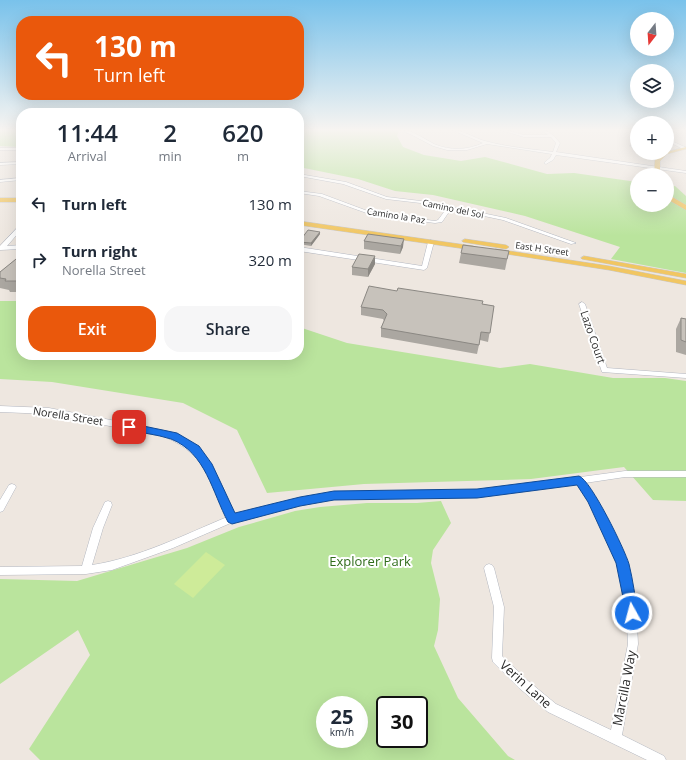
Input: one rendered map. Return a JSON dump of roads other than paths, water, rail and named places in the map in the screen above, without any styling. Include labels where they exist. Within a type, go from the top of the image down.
[{"type":"main road","points":[[0,195],[16,196]]},
{"type":"main road","points":[[0,200],[16,200]]},
{"type":"main road","points":[[674,200],[686,208]]},
{"type":"main road","name":"East H Street","points":[[304,219],[598,260],[686,276]]},
{"type":"main road","name":"East H Street","points":[[304,224],[568,262],[686,282]]},
{"type":"main road","points":[[431,242],[435,240],[458,240]]},
{"type":"street","points":[[644,165],[686,172]]},
{"type":"street","name":"Camino del Sol","points":[[304,176],[344,183],[386,198],[429,203],[491,216],[573,243]]},
{"type":"street","points":[[0,181],[16,179]]},
{"type":"street","name":"Camino la Paz","points":[[304,193],[315,194],[372,214],[435,222],[440,221],[450,208]]},
{"type":"street","points":[[308,199],[315,194]]},
{"type":"street","name":"Camino del Sol","points":[[488,223],[491,216]]},
{"type":"street","points":[[2,248],[16,233]]},
{"type":"street","points":[[304,250],[424,268],[431,242]]},
{"type":"street","points":[[2,248],[16,248]]},
{"type":"street","name":"Lazo Court","points":[[582,304],[604,370],[686,376]]},
{"type":"street","name":"Norella Street","points":[[0,409],[49,411],[163,433],[179,438],[195,448],[204,458],[232,519]]},
{"type":"street","points":[[0,571],[86,570],[112,566],[170,545],[232,519],[300,502],[334,496],[477,494],[625,474],[686,474]]},
{"type":"street","name":"Marcilla Way","points":[[579,480],[593,500],[622,563],[631,605],[633,644],[615,739]]},
{"type":"street","points":[[0,508],[12,487]]},
{"type":"street","points":[[86,570],[98,528],[108,506]]},
{"type":"street","name":"Verin Lane","points":[[489,568],[499,607],[497,658],[522,684],[552,708],[660,760]]},
{"type":"park label","name":"Explorer Park","points":[[370,561]]}]
